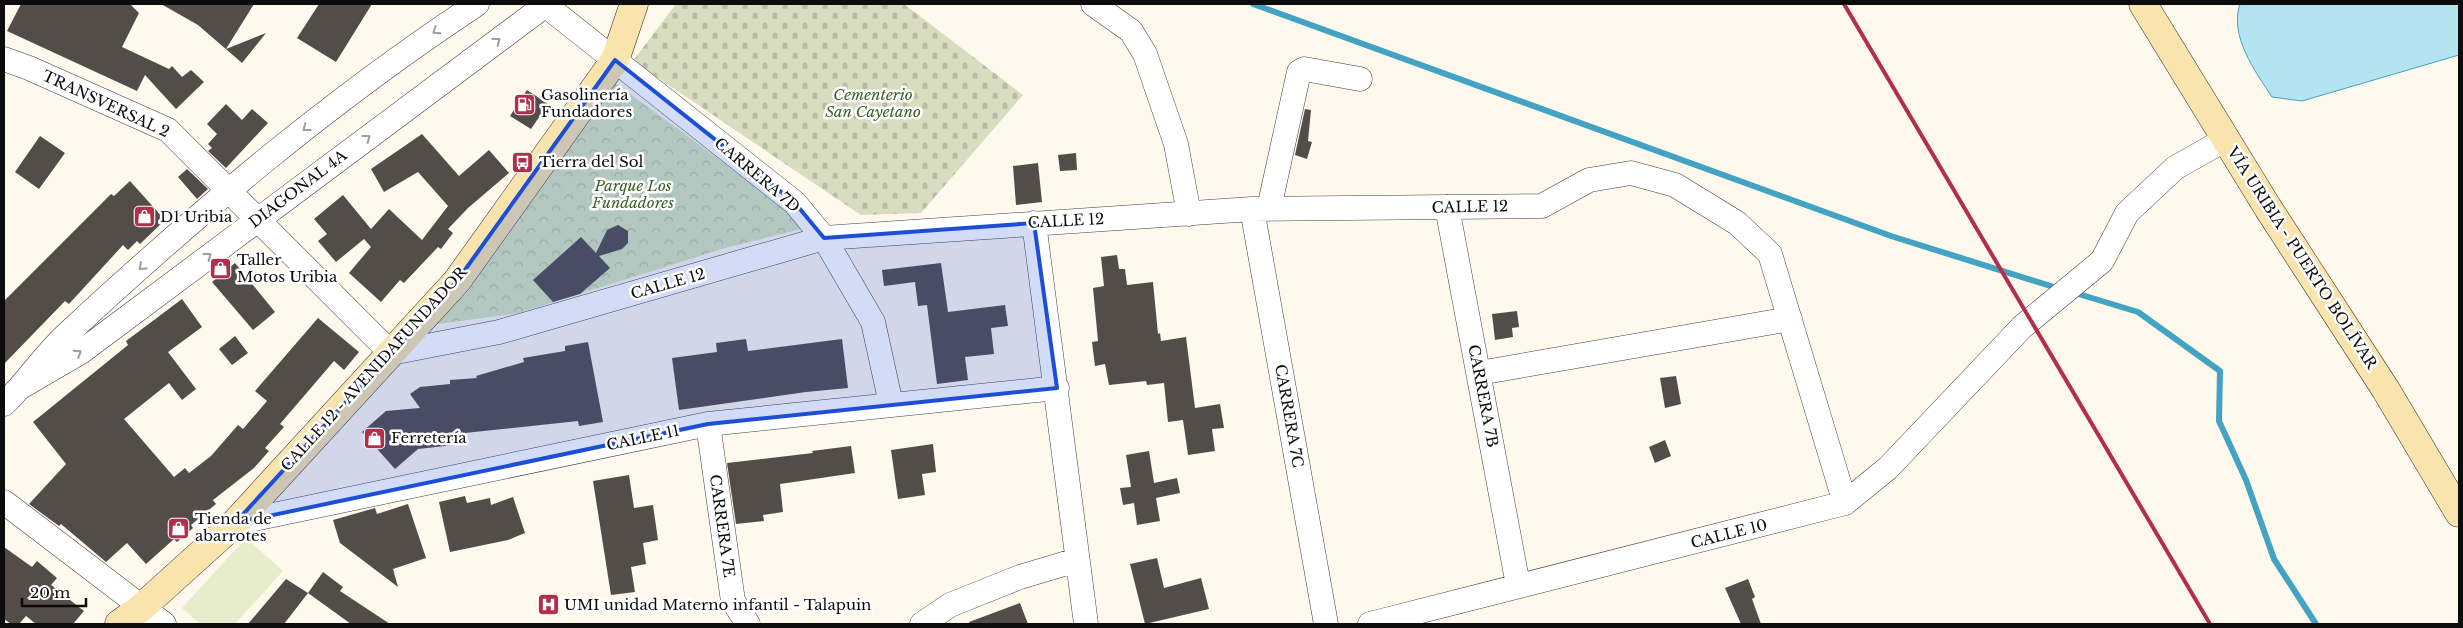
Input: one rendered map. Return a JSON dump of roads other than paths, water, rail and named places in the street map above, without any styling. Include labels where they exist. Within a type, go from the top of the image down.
[{"type":"street","name":"DIAGONAL 4A","points":[[4,404],[22,387],[65,336],[228,189],[362,84],[476,4]]},
{"type":"street","name":"DIAGONAL 4A","points":[[22,387],[80,352],[545,4]]},
{"type":"street","name":"CARRERA 7D","points":[[545,4],[796,203],[824,238],[873,322],[891,404]]},
{"type":"street","name":"CALLE 12 - AVENIDAFUNDADOR","points":[[119,624],[141,608],[234,523],[456,281],[615,60],[634,4]]},
{"type":"street","points":[[1093,4],[1131,31],[1145,54],[1176,144],[1189,214]]},
{"type":"street","name":"VÍA URIBIA - PUERTO BOLÍVAR","points":[[2143,4],[2226,139],[2386,390],[2459,513]]},
{"type":"street","name":"TRANSVERSAL 2","points":[[4,59],[29,68],[168,130],[391,353]]},
{"type":"street","name":"CARRERA 7C","points":[[1326,624],[1260,208],[1299,72],[1304,69],[1360,79]]},
{"type":"street","name":"CALLE 10","points":[[1370,624],[1518,585],[1802,516],[1845,503],[1888,468],[2022,327],[2102,262],[2127,213],[2175,168],[2226,139]]},
{"type":"street","name":"CALLE 12","points":[[391,353],[499,332],[824,238],[1260,208],[1542,206],[1589,180],[1631,174],[1675,185],[1737,223],[1770,254],[1845,503]]},
{"type":"street","name":"CARRERA 7B","points":[[1448,207],[1518,585]]},
{"type":"street","points":[[1034,223],[1086,624]]},
{"type":"street","points":[[1478,374],[1790,319]]},
{"type":"street","name":"CALLE 11","points":[[234,523],[708,424],[1056,388]]},
{"type":"street","name":"CARRERA 7E","points":[[708,424],[733,600],[748,624]]},
{"type":"street","points":[[4,502],[164,624]]},
{"type":"street","points":[[922,624],[950,605],[1020,577],[1077,560]]},
{"type":"water","points":[[2240,4],[2459,4],[2459,55],[2302,101],[2272,97],[2252,65],[2241,41],[2238,28]]},
{"type":"waterway","points":[[1253,4],[1891,236],[2060,289]]},
{"type":"waterway","points":[[2072,292],[2138,312],[2220,371],[2219,421],[2246,480],[2274,559],[2316,624]]},
{"type":"railway","points":[[1844,4],[2210,624]]},
{"type":"place","name":"Gasolinería Fundadores","points":[[525,104]]},
{"type":"place","name":"Tierra del Sol","points":[[523,162]]},
{"type":"place","name":"D1 Uribia","points":[[144,217]]},
{"type":"place","name":"Taller Motos Uribia","points":[[221,269]]},
{"type":"place","name":"Ferretería","points":[[375,438]]},
{"type":"place","name":"Tienda de abarrotes","points":[[179,528]]},
{"type":"place","name":"UMI unidad Materno infantil - Talapuin","points":[[548,605]]},
{"type":"park label","name":"Cementerio San Cayetano","points":[[873,104]]},
{"type":"park label","name":"Parque Los Fundadores","points":[[633,194]]}]
